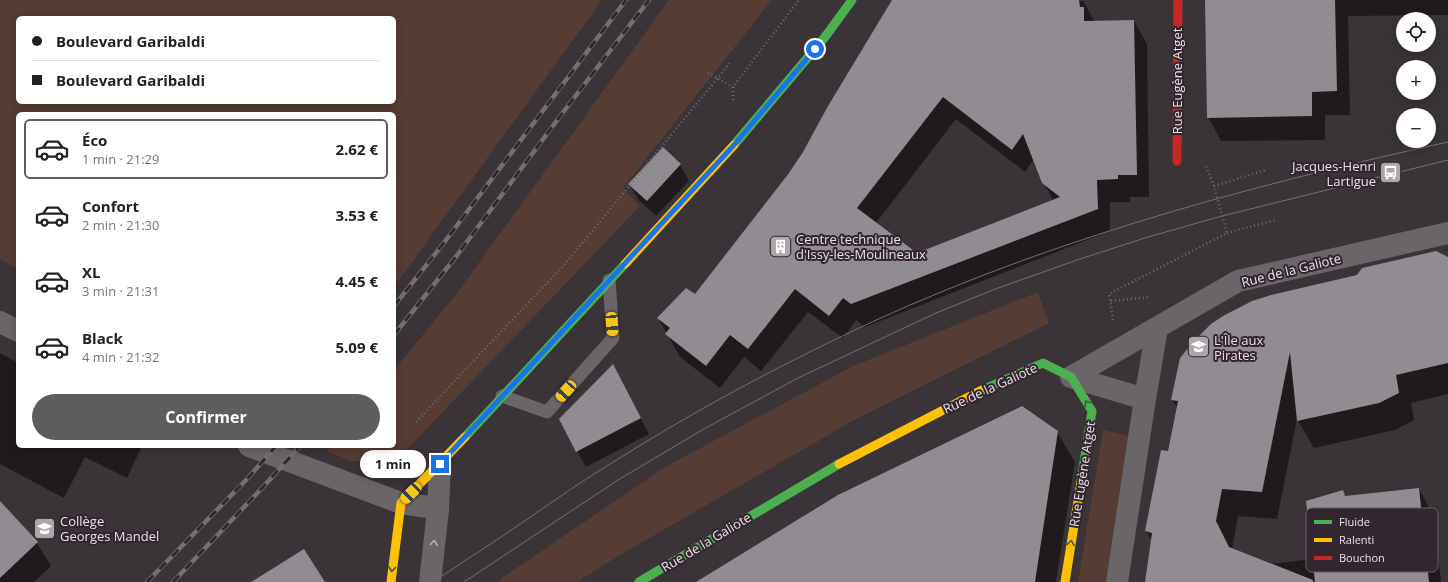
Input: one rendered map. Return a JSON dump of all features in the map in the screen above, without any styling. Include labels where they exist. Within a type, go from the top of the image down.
[{"type":"street","points":[[391,582],[402,503],[440,464],[734,145],[825,37],[852,0]]},
{"type":"street","name":"Rue Eugène Atget","points":[[1177,161],[1178,0]]},
{"type":"street","name":"Rue de la Galiote","points":[[639,582],[855,455],[1003,380],[1043,364],[1071,377],[1238,281],[1448,233]]},
{"type":"street","points":[[0,322],[16,330]]},
{"type":"street","points":[[1117,582],[1157,328]]},
{"type":"street","points":[[1071,377],[1145,399]]},
{"type":"street","name":"Rue Eugène Atget","points":[[1065,582],[1092,411],[1071,377]]},
{"type":"street","points":[[254,448],[402,503],[438,510]]},
{"type":"street","points":[[430,582],[438,510],[440,464]]},
{"type":"lane","points":[[502,396],[547,412],[613,338],[609,280]]},
{"type":"path","points":[[733,101],[733,87],[799,0]]},
{"type":"path","points":[[416,422],[566,263],[730,63]]},
{"type":"path","points":[[708,73],[733,87]]},
{"type":"path","points":[[1203,160],[1214,186],[1227,233]]},
{"type":"path","points":[[1214,186],[1266,170]]},
{"type":"path","points":[[1109,294],[1227,233],[1276,220]]},
{"type":"shaded area","points":[[0,0],[602,0],[396,284],[396,112],[16,112],[16,269],[0,259]]},
{"type":"shaded area","points":[[669,0],[772,0],[623,188],[640,206],[395,462],[352,461],[327,452],[330,448],[396,448],[396,368],[457,293]]},
{"type":"shaded area","points":[[1038,292],[1049,323],[856,419],[620,555],[578,582],[496,582],[665,467],[853,366]]},
{"type":"shaded area","points":[[1103,430],[1130,436],[1106,582],[1078,582]]},
{"type":"building","points":[[892,0],[1079,0],[1080,7],[1084,7],[1084,21],[1134,20],[1137,175],[1118,175],[1118,179],[1097,180],[1098,209],[851,304],[843,298],[829,316],[795,289],[748,349],[730,335],[706,366],[665,334],[670,328],[657,318],[686,288],[695,294],[789,173],[803,152],[828,106]],"holes":[[[943,97],[1012,150],[1023,134],[1042,183],[1060,197],[917,253],[857,208]]]},
{"type":"building","points":[[1205,0],[1335,0],[1337,91],[1312,92],[1312,116],[1207,118]]},
{"type":"building","points":[[663,147],[681,164],[647,201],[628,184]]},
{"type":"building","points":[[1436,251],[1448,257],[1448,363],[1396,375],[1399,393],[1379,403],[1297,421],[1290,352],[1262,492],[1222,489],[1216,521],[1229,547],[1313,580],[1313,582],[1145,582],[1152,533],[1145,531],[1161,450],[1168,451],[1178,401],[1171,400],[1180,358],[1193,342],[1211,324],[1252,301],[1271,295],[1357,275],[1362,268]]},
{"type":"building","points":[[613,364],[641,418],[576,452],[559,419]]},
{"type":"building","points":[[1022,406],[1058,431],[1035,582],[696,582],[838,495]]},
{"type":"building","points":[[1419,488],[1421,508],[1307,508],[1306,501],[1343,490],[1345,496]]},
{"type":"building","points":[[0,501],[38,542],[0,578]]},
{"type":"building","points":[[304,549],[325,582],[251,582]]},
{"type":"building","points":[[1314,572],[1428,572],[1429,582],[1315,582]]},
{"type":"tram line","points":[[433,582],[585,480],[669,428],[779,367],[909,305],[1059,247],[1136,222],[1291,179],[1448,142]]},
{"type":"tram line","points":[[464,582],[618,480],[702,430],[798,378],[936,313],[998,288],[1148,237],[1222,216],[1448,160]]},
{"type":"railway","points":[[396,303],[443,244],[626,0]]},
{"type":"railway","points":[[396,332],[458,254],[561,115],[649,0]]},
{"type":"railway","points":[[147,582],[247,479],[274,448]]},
{"type":"railway","points":[[173,582],[298,448]]},
{"type":"traffic: fast","points":[[734,145],[825,37],[852,0]]},
{"type":"traffic: fast","points":[[465,437],[625,264]]},
{"type":"traffic: fast","points":[[982,390],[1043,363],[1071,377],[1092,411],[1081,482]]},
{"type":"traffic: fast","points":[[639,582],[839,464]]},
{"type":"traffic: slow","points":[[625,264],[734,145]]},
{"type":"traffic: slow","points":[[839,464],[982,390]]},
{"type":"traffic: slow","points":[[391,582],[401,503],[465,437]]},
{"type":"traffic: slow","points":[[1065,582],[1081,482]]},
{"type":"traffic: jam","points":[[1177,161],[1178,0]]},
{"type":"place","name":"Jacques-Henri Lartigue","points":[[1391,173]]},
{"type":"place","name":"Centre technique d'Issy-les-Moulineaux","points":[[780,246]]},
{"type":"place","name":"L'Île aux Pirates","points":[[1199,347]]},
{"type":"place","name":"Collège Georges Mandel","points":[[45,528]]},
{"type":"route","points":[[440,464],[453,448],[734,145],[815,49]]}]
